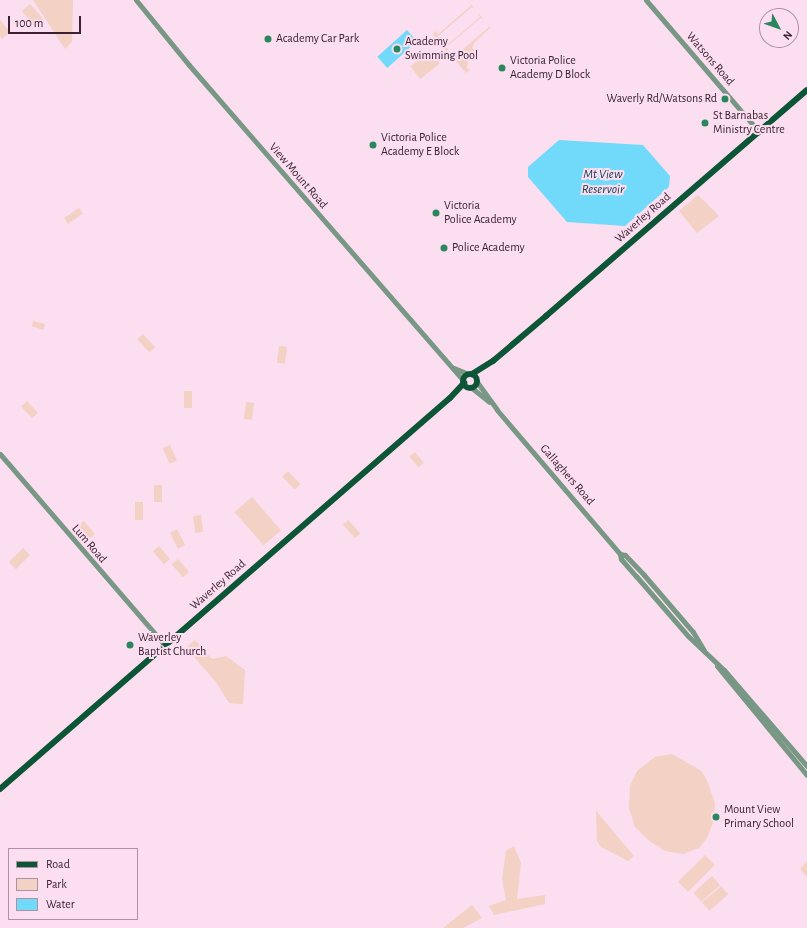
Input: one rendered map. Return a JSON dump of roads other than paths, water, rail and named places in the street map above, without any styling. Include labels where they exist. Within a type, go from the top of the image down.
[{"type":"main road","name":"Waverley Road","points":[[0,789],[468,381],[807,90]]},
{"type":"main road","name":"Waverley Road","points":[[468,381],[477,381],[493,361]]},
{"type":"street","name":"View Mount Road","points":[[136,0],[179,54],[448,364],[468,381]]},
{"type":"street","name":"Watsons Road","points":[[646,0],[759,132]]},
{"type":"street","name":"Gallaghers Road","points":[[468,381],[498,410]]},
{"type":"street","name":"Gallaghers Road","points":[[477,381],[498,410],[620,554],[621,559],[693,638]]},
{"type":"street","name":"Lum Road","points":[[0,454],[165,645]]},
{"type":"street","name":"Gallaghers Road","points":[[620,554],[626,555],[669,605],[693,638],[807,775]]},
{"type":"street","points":[[659,602],[663,598]]},
{"type":"street","points":[[665,609],[669,605]]},
{"type":"street","name":"Gallaghers Road","points":[[717,665],[724,670],[807,766]]},
{"type":"water","name":"Academy Swimming Pool","points":[[407,30],[417,41],[387,68],[377,57]]},
{"type":"water","name":"Mt View Reservoir","points":[[559,140],[643,145],[670,176],[669,187],[625,226],[567,222],[528,177],[528,167]]},
{"type":"place","name":"Academy Car Park","points":[[268,39]]},
{"type":"place","name":"Academy Swimming Pool","points":[[397,49]]},
{"type":"place","name":"Victoria Police Academy D Block","points":[[502,68]]},
{"type":"place","name":"Waverly Rd/Watsons Rd","points":[[725,99]]},
{"type":"place","name":"St Barnabas Ministry Centre","points":[[705,123]]},
{"type":"place","name":"Victoria Police Academy E Block","points":[[373,145]]},
{"type":"place","name":"Victoria Police Academy","points":[[436,213]]},
{"type":"place","name":"Police Academy","points":[[444,248]]},
{"type":"place","name":"Waverley Baptist Church","points":[[130,645]]},
{"type":"place","name":"Mount View Primary School","points":[[716,817]]}]
